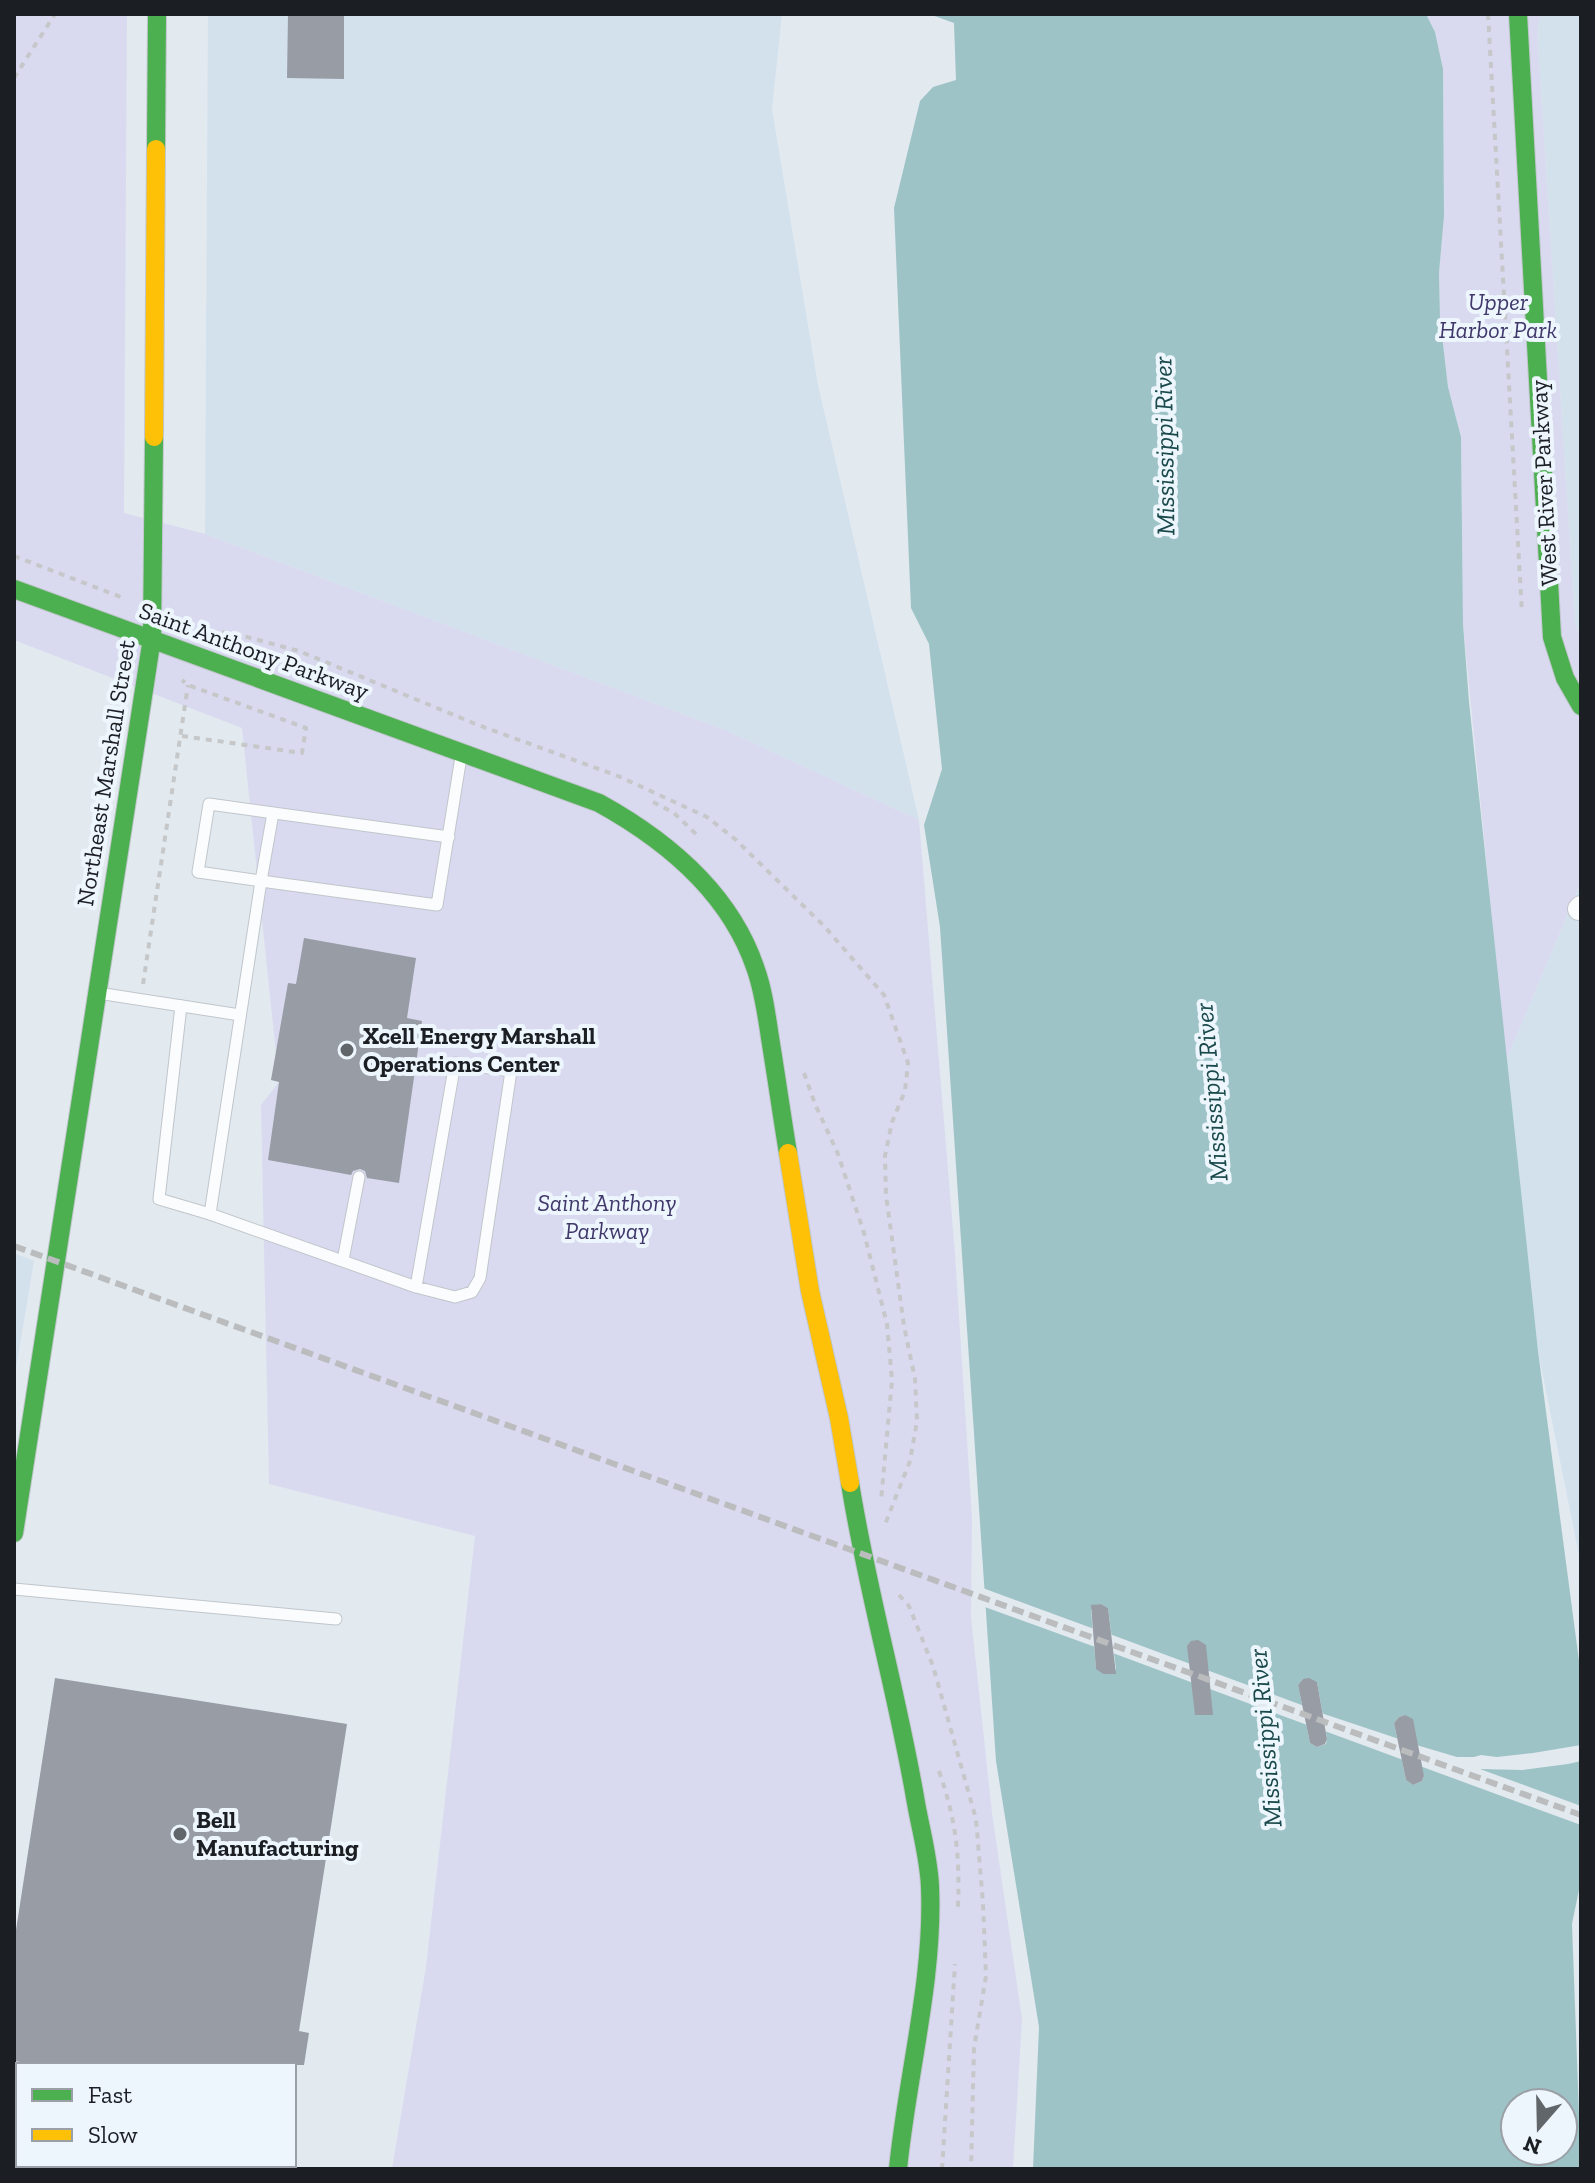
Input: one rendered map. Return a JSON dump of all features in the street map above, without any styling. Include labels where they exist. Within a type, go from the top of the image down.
[{"type":"street","name":"Northeast Marshall Street","points":[[14,1533],[152,638],[157,14]]},
{"type":"street","name":"West River Parkway","points":[[1518,14],[1552,637],[1565,678],[1581,706]]},
{"type":"street","name":"Saint Anthony Parkway","points":[[14,589],[599,803],[671,849],[709,886],[734,924],[755,966],[766,1014],[810,1291],[839,1418],[859,1541],[909,1759],[930,1884],[930,1944],[903,2116],[898,2169]]},
{"type":"lane","points":[[449,837],[209,804],[198,872],[437,905],[449,837],[462,752]]},
{"type":"lane","points":[[210,1214],[273,813]]},
{"type":"lane","points":[[96,993],[240,1015]]},
{"type":"lane","points":[[181,1006],[159,1199],[416,1287],[455,1297],[472,1292],[480,1278],[511,1071],[455,1063],[416,1287]]},
{"type":"lane","points":[[343,1260],[359,1177]]},
{"type":"lane","points":[[14,1589],[336,1619]]},
{"type":"path","points":[[14,78],[55,14]]},
{"type":"path","points":[[1488,14],[1523,623]]},
{"type":"path","points":[[14,556],[115,595]]},
{"type":"path","points":[[217,637],[207,632],[232,633],[299,651],[478,725],[618,776],[707,817],[735,839],[824,926],[884,995],[908,1063],[905,1091],[892,1122],[885,1156],[886,1195],[904,1326],[915,1379],[917,1421],[910,1461],[882,1533],[881,1484],[892,1380],[887,1324],[864,1233],[838,1154],[800,1061]]},
{"type":"path","points":[[140,1000],[188,685],[306,728],[302,753],[182,736]]},
{"type":"path","points":[[651,801],[674,813],[699,837]]},
{"type":"path","points":[[894,1590],[909,1606],[933,1666],[976,1819],[986,1976],[974,2048],[971,2169]]},
{"type":"shaded area","points":[[208,14],[782,14],[772,109],[818,385],[919,820],[725,730],[205,534]]},
{"type":"shaded area","points":[[1541,14],[1581,14],[1581,638],[1575,624],[1537,29]]},
{"type":"shaded area","points":[[1581,882],[1581,1565],[1538,1351],[1506,1061]]},
{"type":"shaded area","points":[[14,1253],[34,1261],[14,1380]]},
{"type":"green space","name":"Saint Anthony Parkway","points":[[14,14],[127,14],[124,513],[205,534],[725,730],[919,820],[955,1254],[972,1518],[971,1617],[992,1813],[1022,2019],[1013,2169],[392,2169],[426,1967],[475,1536],[269,1484],[261,1105],[279,1082],[242,728],[14,640]]},
{"type":"green space","name":"Upper Harbor Park","points":[[1426,14],[1541,14],[1537,29],[1575,624],[1581,638],[1581,882],[1506,1061],[1463,624],[1461,437],[1448,387],[1440,318],[1439,273],[1444,216],[1443,69],[1435,32]]},
{"type":"water","name":"Mississippi River","points":[[929,14],[1426,14],[1435,32],[1443,69],[1444,216],[1439,273],[1440,318],[1448,387],[1461,437],[1463,624],[1469,702],[1538,1351],[1581,1676],[1581,1880],[1572,1924],[1578,2087],[1499,2087],[1499,2167],[1579,2167],[1579,2115],[1581,2169],[1033,2169],[1039,2027],[996,1761],[940,927],[924,825],[942,769],[929,644],[911,608],[894,208],[920,101],[933,87],[956,80],[954,23]],"holes":[[[1101,1604],[1108,1608],[1116,1669],[1112,1674],[1103,1674],[1096,1668],[1091,1610]],[[1303,1679],[1317,1682],[1327,1738],[1326,1744],[1317,1747],[1310,1743],[1298,1685]],[[1405,1715],[1424,1776],[1422,1781],[1413,1785],[1406,1780],[1394,1723]]]},
{"type":"pier","points":[[980,1587],[1097,1630],[1098,1648],[982,1606]]},
{"type":"pier","points":[[1107,1633],[1193,1665],[1196,1684],[1110,1652]]},
{"type":"pier","points":[[1204,1669],[1307,1707],[1310,1726],[1207,1688]]},
{"type":"pier","points":[[1318,1712],[1402,1740],[1406,1761],[1322,1730]]},
{"type":"pier","points":[[1413,1744],[1457,1757],[1497,1757],[1581,1745],[1581,1761],[1523,1770],[1480,1769],[1581,1806],[1581,1825],[1417,1765]]},
{"type":"building","points":[[288,14],[344,14],[344,79],[287,78]]},
{"type":"building","name":"Xcell Energy Marshall Operations Center","points":[[304,938],[416,958],[407,1018],[422,1021],[399,1183],[367,1178],[365,1171],[360,1169],[351,1175],[268,1160],[279,1082],[271,1080],[288,983],[296,984]]},
{"type":"building","points":[[1101,1604],[1108,1608],[1116,1674],[1103,1674],[1096,1669],[1091,1605]]},
{"type":"building","points":[[1198,1640],[1206,1645],[1213,1715],[1195,1715],[1187,1646],[1191,1641]]},
{"type":"building","name":"Bell Manufacturing","points":[[55,1678],[347,1724],[299,2031],[309,2033],[304,2065],[14,2061],[14,1943]]},
{"type":"building","points":[[1309,1678],[1317,1682],[1327,1739],[1325,1744],[1317,1747],[1310,1743],[1298,1685]]},
{"type":"building","points":[[1405,1715],[1413,1719],[1424,1776],[1422,1781],[1413,1785],[1406,1780],[1394,1723]]},
{"type":"railway","points":[[14,1246],[1581,1815]]},
{"type":"traffic: fast","points":[[156,149],[157,14]]},
{"type":"traffic: fast","points":[[1518,14],[1552,637],[1565,678],[1581,706]]},
{"type":"traffic: fast","points":[[14,1533],[152,638],[154,437]]},
{"type":"traffic: fast","points":[[14,589],[599,803],[648,834],[671,851],[712,891],[744,940],[763,995],[788,1153]]},
{"type":"traffic: fast","points":[[850,1483],[909,1763],[929,1876],[928,1957],[898,2169]]},
{"type":"traffic: slow","points":[[154,437],[156,149]]},
{"type":"traffic: slow","points":[[788,1153],[810,1291],[839,1418],[850,1483]]},
{"type":"place","name":"Xcell Energy Marshall Operations Center","points":[[347,1050]]},
{"type":"place","name":"Bell Manufacturing","points":[[180,1834]]}]
